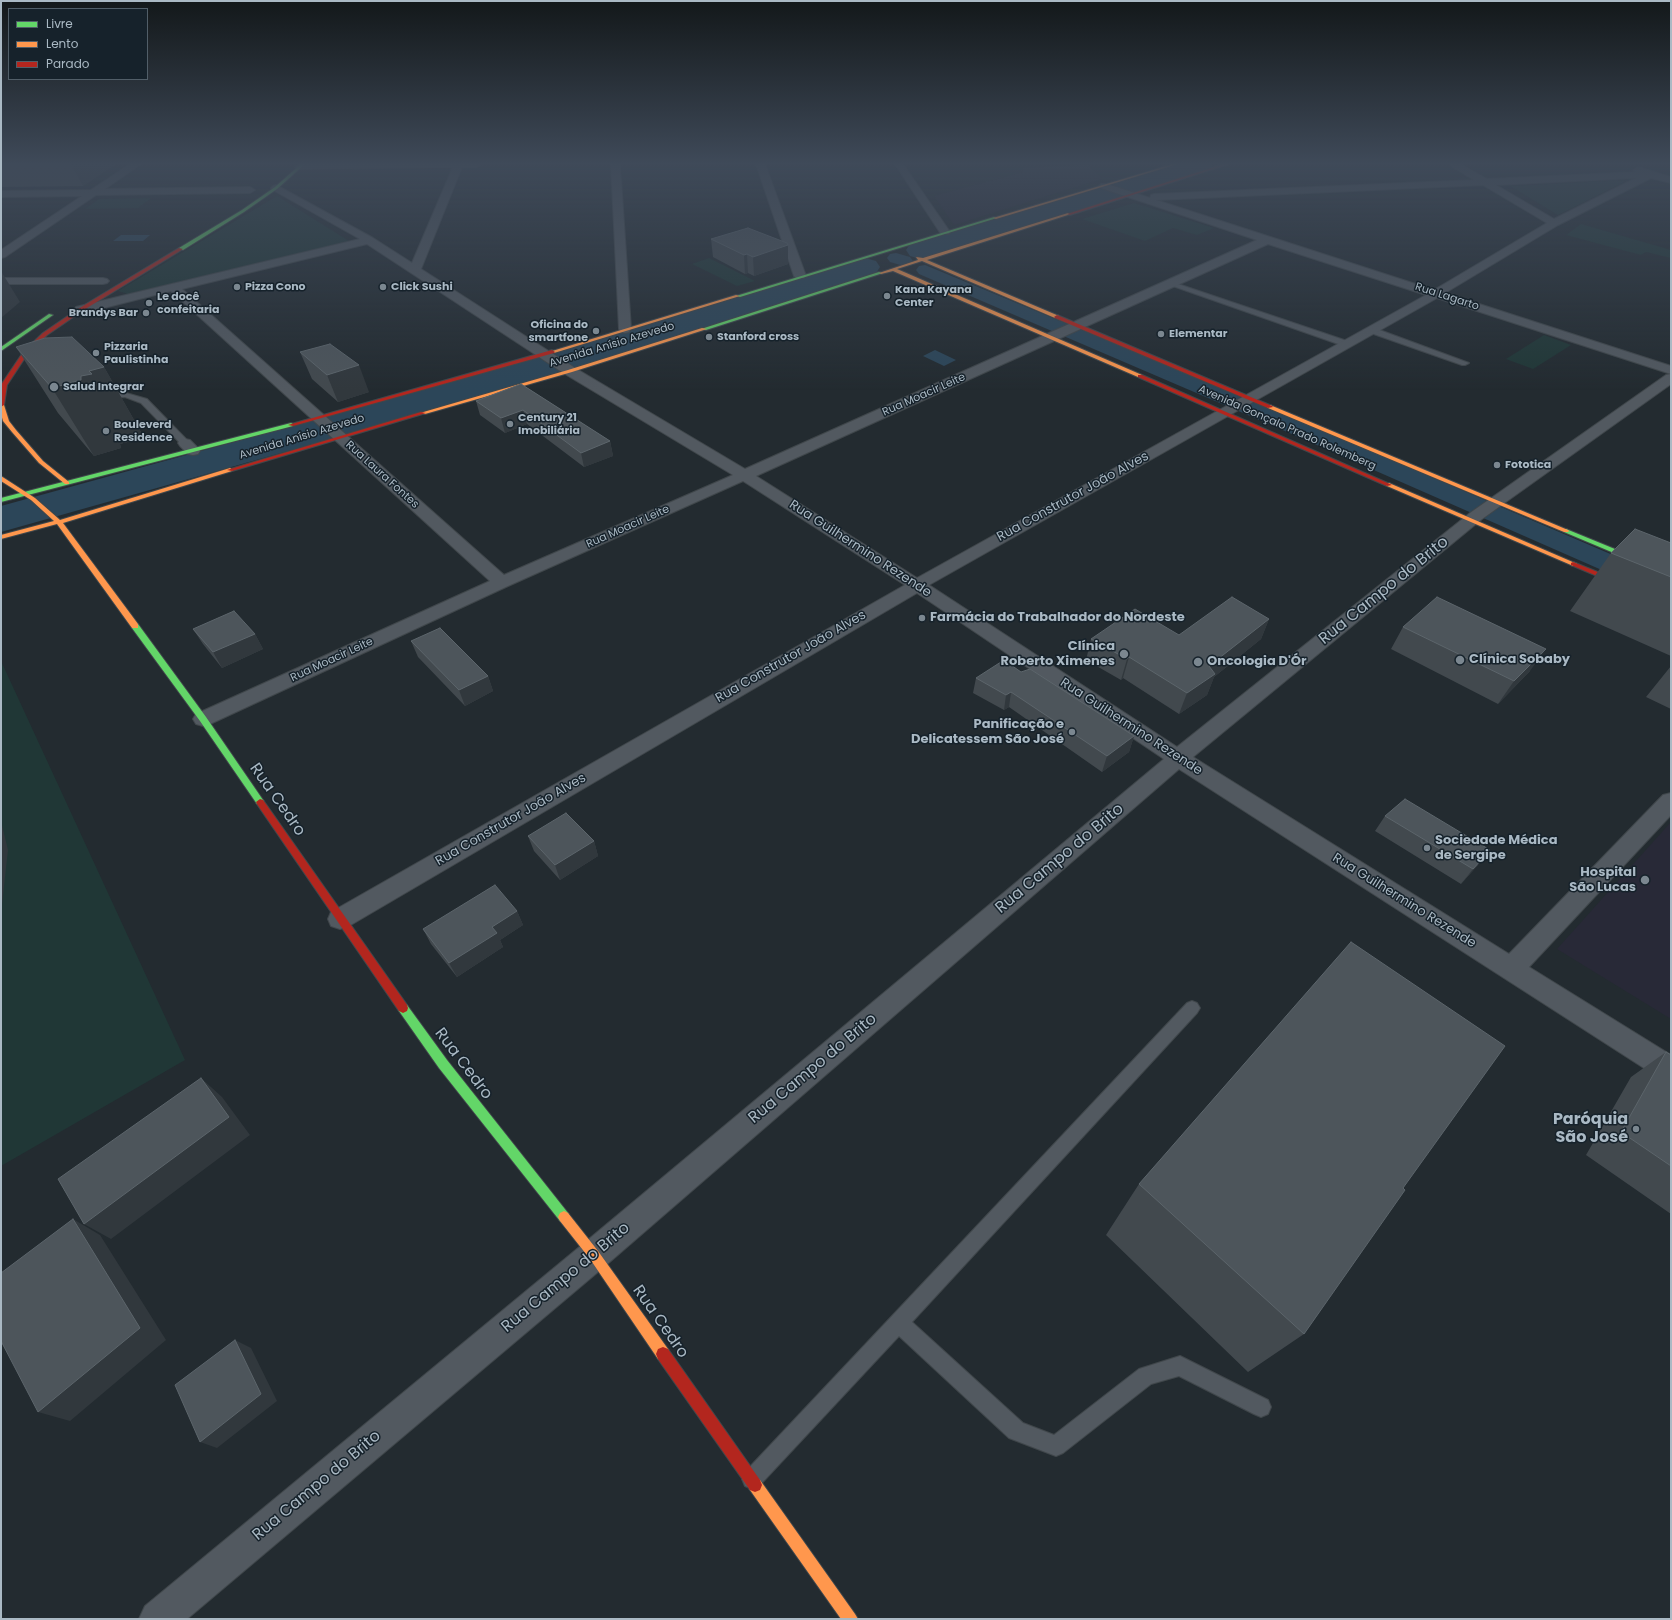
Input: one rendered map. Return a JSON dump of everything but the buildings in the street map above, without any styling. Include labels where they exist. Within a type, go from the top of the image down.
[{"type":"street","points":[[1,255],[24,240]]},
{"type":"street","points":[[66,483],[41,462],[6,421],[1,405],[4,384],[26,352],[45,334],[80,310],[196,240]]},
{"type":"street","points":[[80,310],[369,240],[548,356]]},
{"type":"street","points":[[415,269],[427,240]]},
{"type":"street","points":[[620,240],[626,329]]},
{"type":"street","points":[[787,240],[800,276]]},
{"type":"street","name":"Avenida Anísio Azevedo","points":[[1,500],[30,497],[66,483],[189,447],[322,420],[548,356],[626,329],[921,240]]},
{"type":"street","name":"Avenida Anísio Azevedo","points":[[1,537],[59,522],[338,435],[568,370],[990,240]]},
{"type":"street","points":[[1074,328],[1267,240]]},
{"type":"street","name":"Rua Lagarto","points":[[1267,240],[1671,370]]},
{"type":"street","name":"Rua Construtor João Alves","points":[[340,919],[917,584],[1436,294],[1526,240]]},
{"type":"street","name":"Avenida Gonçalo Prado Rolemberg","points":[[895,248],[1074,328],[1238,405],[1473,519],[1671,605]]},
{"type":"street","name":"Avenida Gonçalo Prado Rolemberg","points":[[895,270],[1056,336],[1493,504],[1671,575]]},
{"type":"street","points":[[1,281],[106,279]]},
{"type":"street","points":[[90,289],[106,279]]},
{"type":"street","name":"Rua Laura Fontes","points":[[173,287],[502,582]]},
{"type":"street","points":[[1,349],[58,310]]},
{"type":"street","name":"Rua Moacir Leite","points":[[203,719],[502,582],[745,476],[1074,328]]},
{"type":"street","name":"Rua Guilhermino Rezende","points":[[548,356],[568,370],[745,476],[917,584],[1178,758],[1671,1070]]},
{"type":"street","points":[[1493,504],[1671,378]]},
{"type":"street","name":"Rua Cedro","points":[[1,478],[30,497],[59,522],[203,719],[340,919],[443,1064],[594,1255],[850,1619]]},
{"type":"street","name":"Rua Campo do Brito","points":[[158,1619],[594,1255],[1178,758],[1493,504]]},
{"type":"street","points":[[1511,969],[1671,801]]},
{"type":"lane","points":[[1172,284],[1347,344]]},
{"type":"lane","points":[[1371,330],[1465,363]]},
{"type":"lane","points":[[93,398],[126,395],[144,401],[189,447]]},
{"type":"lane","points":[[752,1479],[1192,1008]]},
{"type":"lane","points":[[898,1322],[1016,1431],[1056,1446],[1146,1376],[1180,1366],[1261,1407]]},
{"type":"shaded area","points":[[115,240],[145,240],[143,241],[113,241]]},
{"type":"shaded area","points":[[935,350],[956,360],[944,366],[923,356]]},
{"type":"shaded area","name":"Hospital São Lucas","points":[[1671,822],[1671,1019],[1557,949]]},
{"type":"green space","points":[[204,240],[347,240],[349,241],[128,294],[118,291]]},
{"type":"green space","points":[[1583,240],[1635,240],[1671,250],[1671,258],[1646,252],[1641,255]]},
{"type":"green space","points":[[709,258],[755,281],[737,286],[692,264]]},
{"type":"green space","points":[[1544,335],[1571,345],[1533,369],[1506,359]]},
{"type":"green space","points":[[1,661],[185,1060],[1,1166]]},
{"type":"waterway","points":[[920,250],[954,240]]},
{"type":"waterway","points":[[896,258],[904,261]]},
{"type":"waterway","points":[[1,519],[392,410],[659,332],[865,267]]},
{"type":"waterway","points":[[925,270],[1286,423],[1671,590]]},
{"type":"traffic: fast","points":[[181,249],[196,240]]},
{"type":"traffic: fast","points":[[738,296],[924,240]]},
{"type":"traffic: fast","points":[[704,329],[881,273]]},
{"type":"traffic: fast","points":[[1,349],[51,315]]},
{"type":"traffic: fast","points":[[1,500],[291,425]]},
{"type":"traffic: fast","points":[[1566,531],[1671,575]]},
{"type":"traffic: fast","points":[[135,626],[203,719],[260,802]]},
{"type":"traffic: fast","points":[[403,1008],[443,1064],[564,1217]]},
{"type":"traffic: slow","points":[[881,273],[987,240]]},
{"type":"traffic: slow","points":[[918,258],[1057,317]]},
{"type":"traffic: slow","points":[[895,270],[1140,376]]},
{"type":"traffic: slow","points":[[552,352],[738,296]]},
{"type":"traffic: slow","points":[[423,413],[570,371],[704,329]]},
{"type":"traffic: slow","points":[[1,405],[6,421],[14,431],[41,462],[67,483]]},
{"type":"traffic: slow","points":[[1270,407],[1566,531]]},
{"type":"traffic: slow","points":[[1,537],[59,522],[230,470]]},
{"type":"traffic: slow","points":[[1,478],[33,499],[59,522],[135,626]]},
{"type":"traffic: slow","points":[[1389,485],[1573,564]]},
{"type":"traffic: slow","points":[[564,1217],[594,1255],[663,1354]]},
{"type":"traffic: slow","points":[[755,1485],[850,1619]]},
{"type":"traffic: jam","points":[[1,405],[4,385],[26,352],[45,334],[80,310],[181,249]]},
{"type":"traffic: jam","points":[[1057,317],[1270,407]]},
{"type":"traffic: jam","points":[[291,425],[552,352]]},
{"type":"traffic: jam","points":[[1140,376],[1389,485]]},
{"type":"traffic: jam","points":[[230,470],[423,413]]},
{"type":"traffic: jam","points":[[1573,564],[1671,605]]},
{"type":"traffic: jam","points":[[260,802],[403,1008]]},
{"type":"traffic: jam","points":[[663,1354],[755,1485]]},
{"type":"place","name":"Pizza Cono","points":[[237,287]]},
{"type":"place","name":"Click Sushi","points":[[383,287]]},
{"type":"place","name":"Kana Kayana Center","points":[[887,296]]},
{"type":"place","name":"Le docê confeitaria","points":[[149,303]]},
{"type":"place","name":"Brandys Bar","points":[[146,313]]},
{"type":"place","name":"Oficina do smartfone","points":[[596,331]]},
{"type":"place","name":"Elementar","points":[[1161,334]]},
{"type":"place","name":"Stanford cross","points":[[709,337]]},
{"type":"place","name":"Pizzaria Paulistinha","points":[[96,353]]},
{"type":"place","name":"Salud Integrar","points":[[54,387]]},
{"type":"place","name":"Century 21 Imobiliária","points":[[510,424]]},
{"type":"place","name":"Bouleverd Residence","points":[[106,431]]},
{"type":"place","name":"Fototica","points":[[1497,465]]},
{"type":"place","name":"Farmácia do Trabalhador do Nordeste","points":[[922,618]]},
{"type":"place","name":"Clínica Roberto Ximenes","points":[[1124,654]]},
{"type":"place","name":"Clínica Sobaby","points":[[1460,660]]},
{"type":"place","name":"Oncologia D'Ór","points":[[1198,662]]},
{"type":"place","name":"Panificação e Delicatessem São José","points":[[1072,732]]},
{"type":"place","name":"Sociedade Médica de Sergipe","points":[[1427,848]]},
{"type":"place","name":"Hospital São Lucas","points":[[1645,880]]},
{"type":"place","name":"Paróquia São José","points":[[1636,1129]]}]
